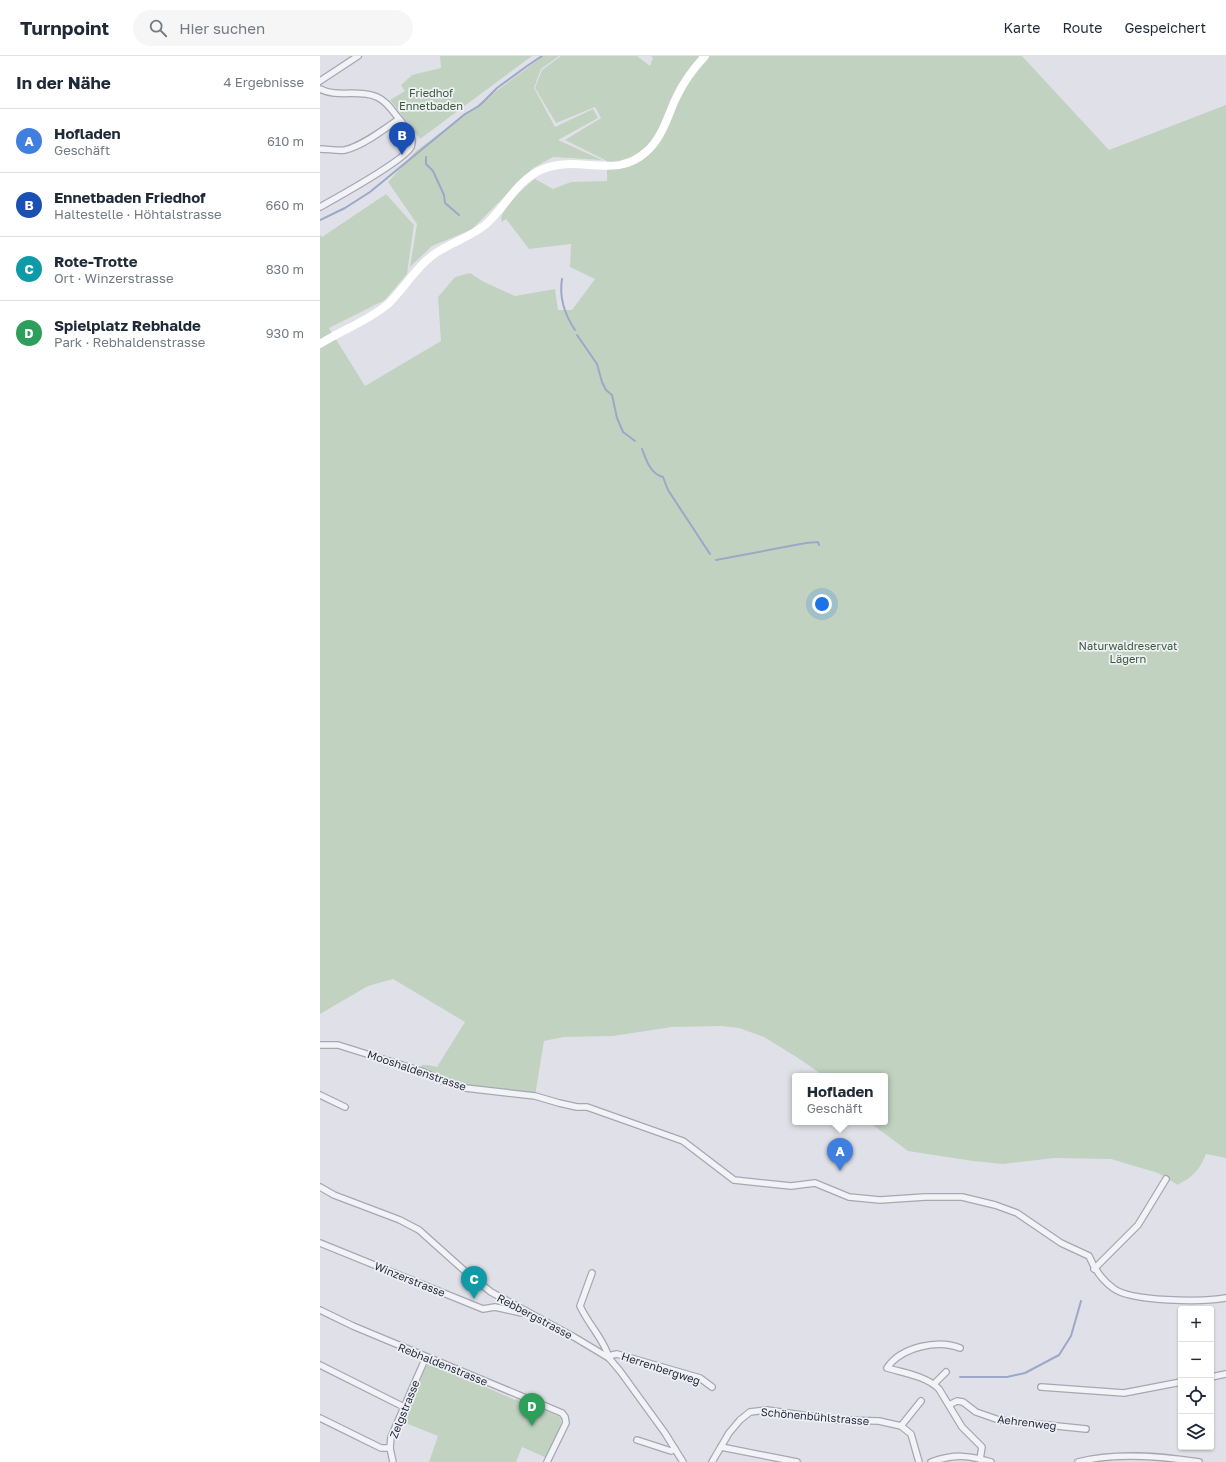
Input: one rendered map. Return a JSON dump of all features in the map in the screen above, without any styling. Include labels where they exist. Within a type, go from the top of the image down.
[{"type":"main road","points":[[320,344],[374,314],[387,305],[426,260],[442,249],[478,231],[493,218],[518,186],[536,172],[552,166],[564,164],[575,163],[614,167],[637,160],[653,146],[659,137],[677,94],[705,56]]},
{"type":"street","points":[[320,81],[358,56]]},
{"type":"street","points":[[320,89],[332,92],[365,94],[376,97],[389,106],[411,136],[411,146],[402,155],[359,185],[320,207]]},
{"type":"street","points":[[320,149],[340,150],[351,148],[380,132],[399,119]]},
{"type":"street","name":"Mooshaldenstrasse","points":[[320,1045],[338,1045],[421,1071],[443,1082],[465,1088],[535,1096],[559,1104],[587,1107],[683,1141],[734,1180],[791,1186],[815,1183],[849,1197],[880,1200],[924,1197],[962,1198],[995,1205],[1023,1216],[1061,1243],[1089,1256],[1094,1269],[1113,1289],[1136,1296],[1160,1299],[1201,1300],[1226,1298]]},
{"type":"street","points":[[320,1096],[345,1107]]},
{"type":"street","points":[[1094,1269],[1138,1226],[1166,1179]]},
{"type":"street","name":"Rebbergstrasse","points":[[320,1187],[334,1195],[400,1220],[419,1230],[467,1273],[491,1292],[574,1337],[609,1358],[620,1371],[683,1462]]},
{"type":"street","name":"Winzerstrasse","points":[[320,1243],[484,1309],[495,1307],[522,1313],[523,1310]]},
{"type":"street","name":"Rebbergstrasse","points":[[592,1273],[580,1306],[607,1350],[609,1358]]},
{"type":"street","name":"Rebhaldenstrasse","points":[[320,1310],[353,1326],[562,1413],[565,1417],[566,1423],[547,1462]]},
{"type":"street","points":[[960,1348],[941,1344],[926,1346],[896,1358],[890,1362],[887,1368],[917,1376],[934,1384],[939,1389],[962,1427],[982,1447],[980,1459]]},
{"type":"street","name":"Herrenbergweg","points":[[609,1358],[616,1354],[700,1378],[712,1388]]},
{"type":"street","name":"Zelgstrasse","points":[[393,1462],[390,1448],[391,1436],[426,1357]]},
{"type":"street","points":[[320,1365],[404,1407]]},
{"type":"street","points":[[934,1384],[946,1372]]},
{"type":"street","points":[[1214,1376],[1226,1374]]},
{"type":"street","points":[[1041,1387],[1124,1393],[1178,1383]]},
{"type":"street","points":[[919,1462],[911,1434],[901,1426],[921,1401]]},
{"type":"street","name":"Aehrenweg","points":[[948,1405],[957,1401],[963,1402],[976,1412],[999,1420],[1086,1429]]},
{"type":"street","name":"Schönenbühlstrasse","points":[[712,1462],[729,1433],[740,1420],[750,1412],[768,1410],[837,1420],[879,1422],[901,1426]]},
{"type":"street","points":[[320,1418],[381,1448],[390,1448]]},
{"type":"street","points":[[637,1440],[675,1450]]},
{"type":"street","points":[[721,1447],[797,1462]]},
{"type":"street","points":[[931,1462],[962,1455],[991,1462]]},
{"type":"street","points":[[1078,1462],[1104,1458],[1139,1456],[1177,1458],[1198,1462]]},
{"type":"green space","name":"Friedhof Ennetbaden","points":[[440,56],[532,56],[420,139],[390,100],[405,91],[401,85],[412,75],[441,68]]},
{"type":"green space","points":[[543,56],[559,56],[541,69],[534,88],[555,127],[593,109],[598,118],[558,140],[602,160],[553,157],[533,168],[471,230],[432,246],[410,267],[417,224],[388,182],[416,151]]},
{"type":"green space","name":"Naturwaldreservat Lägern","points":[[561,56],[637,56],[650,66],[653,58],[651,56],[1022,56],[1109,150],[1226,105],[1226,1158],[1206,1154],[1195,1173],[1178,1185],[1158,1173],[1111,1159],[1054,1158],[1003,1164],[908,1151],[873,1125],[888,1125],[888,1073],[820,1073],[764,1037],[739,1028],[722,1026],[672,1027],[613,1036],[564,1037],[544,1041],[535,1096],[465,1088],[421,1071],[422,1065],[437,1067],[465,1022],[393,979],[368,986],[320,1014],[320,235],[322,237],[386,194],[414,225],[407,274],[385,300],[329,328],[365,386],[441,341],[438,297],[455,277],[470,273],[484,282],[515,296],[555,289],[558,310],[572,310],[595,279],[570,267],[571,244],[529,249],[506,219],[502,222],[501,219],[510,203],[535,179],[553,189],[571,182],[607,181],[607,161],[565,140],[601,118],[595,107],[556,123],[535,88],[542,70]]},
{"type":"green space","points":[[428,1362],[515,1400],[516,1399],[560,1417],[561,1426],[547,1458],[522,1447],[516,1462],[429,1462],[438,1436],[403,1422]]},
{"type":"waterway","points":[[320,220],[345,208],[370,192],[465,114],[479,106],[497,88],[542,56]]},
{"type":"waterway","points":[[426,157],[426,164],[433,171],[444,195],[445,203],[459,215]]},
{"type":"waterway","points":[[562,279],[562,299],[568,318],[575,330]]},
{"type":"waterway","points":[[577,335],[597,364],[602,382],[606,390],[612,395],[617,418],[623,432],[635,441]]},
{"type":"waterway","points":[[642,449],[649,466],[655,473],[663,477],[668,490],[710,554]]},
{"type":"waterway","points":[[716,560],[806,543],[818,542],[819,545]]},
{"type":"waterway","points":[[960,1377],[1007,1377],[1025,1373],[1059,1355],[1071,1336],[1081,1301]]},
{"type":"place","name":"Ennetbaden Friedhof","points":[[402,155]]},
{"type":"place","name":"Hofladen","points":[[840,1171]]},
{"type":"place","name":"Rote-Trotte","points":[[474,1299]]},
{"type":"place","name":"Spielplatz Rebhalde","points":[[532,1426]]}]
